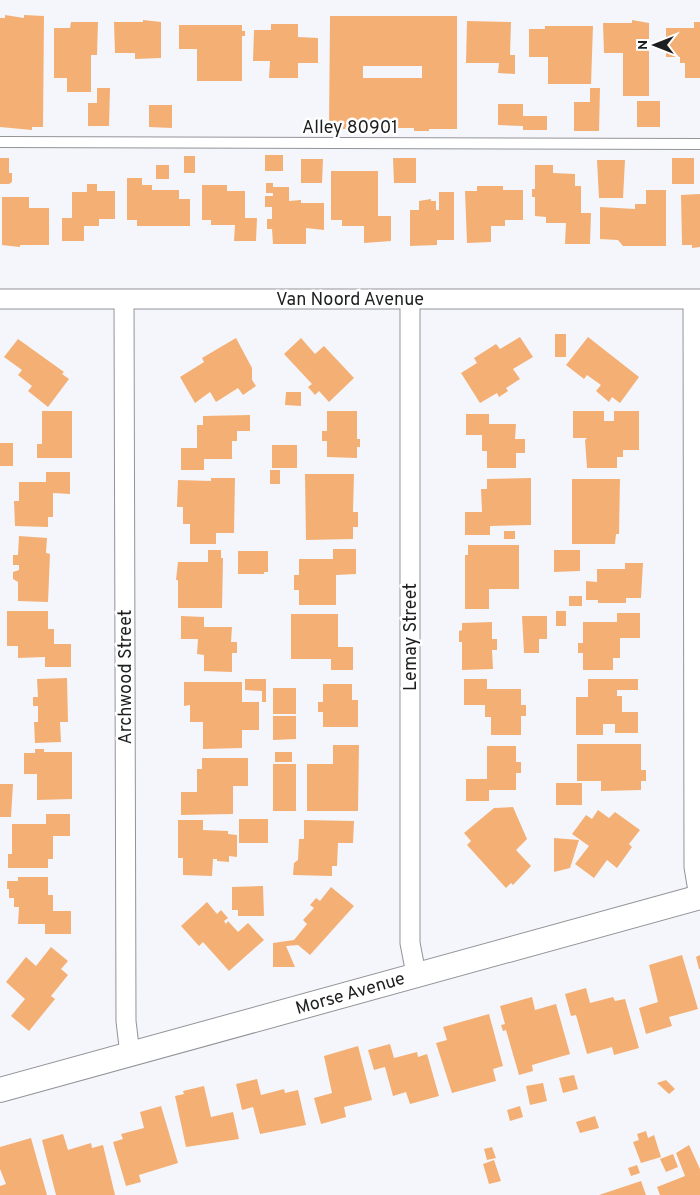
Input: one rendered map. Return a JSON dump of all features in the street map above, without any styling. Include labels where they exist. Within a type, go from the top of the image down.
[{"type":"street","name":"Van Noord Avenue","points":[[0,299],[697,299]]},
{"type":"street","name":"Archwood Street","points":[[124,299],[126,1012],[130,1055]]},
{"type":"street","name":"Lemay Street","points":[[410,299],[410,943],[416,974]]},
{"type":"street","points":[[697,299],[694,866],[699,897]]},
{"type":"street","name":"Morse Avenue","points":[[0,1090],[699,897]]},
{"type":"lane","name":"Alley 80901","points":[[0,142],[700,144]]},
{"type":"building","points":[[5,15],[24,18],[24,15],[44,16],[43,127],[32,127],[32,130],[0,127],[0,18],[5,18]]},
{"type":"building","points":[[330,16],[457,16],[457,129],[414,131],[414,128],[392,128],[392,131],[374,128],[374,131],[364,131],[364,129],[329,129]],"holes":[[[363,66],[422,66],[422,78],[363,78]]]},
{"type":"building","points":[[143,20],[161,22],[161,58],[135,59],[135,53],[115,53],[114,22],[143,22]]},
{"type":"building","points":[[632,20],[649,23],[649,96],[623,96],[623,53],[604,53],[603,23],[632,23]]},
{"type":"building","points":[[467,21],[511,22],[510,55],[515,55],[515,74],[498,73],[499,63],[466,63]]},
{"type":"building","points":[[71,22],[98,22],[97,55],[91,55],[91,92],[67,92],[67,78],[54,78],[54,28],[70,28]]},
{"type":"building","points":[[694,22],[700,22],[700,78],[685,78],[685,63],[680,63],[680,57],[666,57],[666,28],[694,28]]},
{"type":"building","points":[[271,24],[298,24],[298,37],[318,38],[318,63],[298,63],[298,78],[269,78],[270,61],[253,61],[254,30],[271,30]]},
{"type":"building","points":[[179,25],[242,25],[242,31],[245,31],[245,36],[242,36],[242,81],[197,81],[197,49],[179,49]]},
{"type":"building","points":[[545,26],[593,26],[591,84],[548,84],[548,57],[529,57],[529,29],[545,29]]},
{"type":"building","points":[[97,88],[110,88],[109,126],[88,126],[88,103],[97,103]]},
{"type":"building","points":[[590,88],[600,88],[599,131],[574,131],[574,102],[590,102]]},
{"type":"building","points":[[637,101],[660,101],[660,127],[637,127]]},
{"type":"building","points":[[498,104],[523,104],[523,116],[547,116],[547,130],[523,130],[523,126],[498,125]]},
{"type":"building","points":[[149,105],[172,105],[172,128],[149,127]]},
{"type":"building","points":[[265,155],[283,155],[283,171],[265,171]]},
{"type":"building","points":[[184,156],[195,156],[195,173],[184,173]]},
{"type":"building","points":[[0,158],[9,158],[9,173],[12,173],[12,182],[9,184],[0,184]]},
{"type":"building","points":[[393,158],[416,158],[416,183],[394,183]]},
{"type":"building","points":[[672,158],[694,158],[694,184],[672,184]]},
{"type":"building","points":[[301,159],[323,159],[322,183],[301,183]]},
{"type":"building","points":[[597,160],[625,160],[623,198],[599,198]]},
{"type":"building","points":[[156,165],[169,165],[169,179],[156,179]]},
{"type":"building","points":[[535,165],[553,165],[553,173],[575,174],[575,186],[581,186],[581,213],[591,213],[590,244],[565,244],[566,223],[546,223],[546,217],[535,216],[535,197],[532,197],[532,189],[535,189]]},
{"type":"building","points":[[331,171],[378,171],[378,216],[391,216],[391,241],[364,243],[364,226],[342,226],[342,220],[331,220]]},
{"type":"building","points":[[127,178],[142,178],[142,185],[152,185],[152,190],[179,190],[179,199],[190,199],[190,226],[137,226],[137,220],[127,220]]},
{"type":"building","points":[[266,183],[273,183],[273,187],[289,187],[289,201],[301,200],[301,203],[324,203],[324,230],[306,228],[306,244],[273,244],[272,229],[267,229],[267,219],[272,219],[272,207],[265,207],[265,196],[273,196],[273,193],[266,193]]},
{"type":"building","points":[[87,184],[97,184],[97,191],[115,191],[115,219],[99,219],[99,226],[84,226],[84,241],[62,241],[62,218],[72,218],[72,192],[87,192]]},
{"type":"building","points":[[202,185],[227,185],[227,191],[245,191],[245,218],[257,218],[256,241],[234,241],[235,225],[211,225],[211,220],[202,220]]},
{"type":"building","points":[[477,186],[503,186],[503,190],[523,190],[523,220],[505,220],[505,226],[491,226],[491,242],[467,243],[465,191],[477,191]]},
{"type":"building","points":[[646,190],[666,190],[666,246],[623,246],[618,240],[600,239],[600,207],[635,209],[635,204],[646,204]]},
{"type":"building","points":[[439,192],[454,192],[454,240],[437,240],[437,245],[410,246],[410,210],[419,210],[419,201],[431,199],[431,201],[436,201],[436,210],[439,210]]},
{"type":"building","points":[[700,194],[700,247],[692,248],[692,245],[682,245],[681,195]]},
{"type":"building","points":[[2,197],[29,197],[29,208],[49,208],[49,245],[20,245],[20,247],[2,245]]},
{"type":"building","points":[[555,334],[566,334],[566,357],[555,357]]},
{"type":"building","points":[[520,337],[533,357],[513,369],[520,379],[506,388],[508,391],[499,397],[497,393],[480,403],[461,373],[477,363],[474,358],[496,344],[500,349]]},
{"type":"building","points":[[588,337],[639,377],[620,403],[612,397],[609,402],[596,391],[601,385],[587,375],[584,379],[566,365]]},
{"type":"building","points":[[236,338],[252,368],[252,380],[256,386],[243,395],[238,388],[216,402],[210,392],[195,403],[180,377],[204,362],[202,358]]},
{"type":"building","points":[[301,338],[315,354],[324,346],[354,378],[329,402],[319,391],[315,395],[308,387],[312,384],[284,354]]},
{"type":"building","points":[[18,339],[64,372],[62,374],[69,379],[48,407],[28,391],[32,386],[18,375],[22,370],[4,357]]},
{"type":"building","points":[[286,392],[301,392],[301,406],[285,405]]},
{"type":"building","points":[[42,411],[72,411],[72,458],[37,458],[37,444],[42,444]]},
{"type":"building","points":[[327,411],[357,411],[357,439],[360,439],[360,447],[357,447],[357,458],[327,457],[327,441],[322,441],[322,431],[327,431]]},
{"type":"building","points":[[573,411],[604,411],[604,421],[614,421],[614,411],[639,411],[639,450],[623,450],[623,457],[617,457],[617,468],[587,468],[585,440],[587,438],[573,438]]},
{"type":"building","points":[[466,414],[489,414],[489,424],[516,424],[515,439],[525,439],[525,453],[516,453],[516,468],[487,468],[487,451],[482,451],[482,435],[466,435]]},
{"type":"building","points":[[250,415],[250,431],[237,431],[237,441],[232,441],[232,459],[204,459],[204,470],[181,470],[181,448],[197,448],[197,425],[203,425],[203,416]]},
{"type":"building","points":[[0,443],[13,443],[13,466],[0,466]]},
{"type":"building","points":[[272,445],[297,445],[297,468],[272,468]]},
{"type":"building","points":[[270,470],[280,470],[280,484],[270,484]]},
{"type":"building","points":[[46,472],[70,472],[70,494],[53,493],[53,517],[48,517],[48,527],[15,526],[14,501],[19,501],[19,482],[46,482]]},
{"type":"building","points":[[305,474],[354,474],[353,512],[358,512],[358,527],[353,527],[353,539],[306,540]]},
{"type":"building","points":[[211,478],[235,478],[234,533],[216,533],[216,544],[190,544],[190,524],[183,524],[183,507],[177,507],[178,480],[211,481]]},
{"type":"building","points":[[531,478],[531,525],[490,526],[490,535],[465,535],[465,512],[482,512],[481,489],[487,489],[487,479]]},
{"type":"building","points":[[572,479],[620,479],[619,534],[616,534],[615,544],[572,544]]},
{"type":"building","points":[[504,531],[515,531],[515,539],[504,539]]},
{"type":"building","points":[[19,536],[47,538],[46,553],[50,554],[48,602],[18,601],[18,582],[13,579],[13,572],[19,570],[19,565],[13,565],[13,555],[18,555]]},
{"type":"building","points":[[468,545],[519,545],[519,589],[489,589],[489,609],[465,609],[465,555],[468,555]]},
{"type":"building","points":[[333,549],[356,549],[356,574],[336,575],[336,605],[299,605],[299,590],[294,590],[294,575],[299,575],[299,559],[333,559]]},
{"type":"building","points":[[208,550],[221,550],[221,558],[223,558],[222,608],[178,608],[178,580],[176,580],[178,562],[208,562]]},
{"type":"building","points":[[554,550],[580,550],[580,571],[554,572]]},
{"type":"building","points":[[238,551],[268,551],[268,572],[264,572],[264,574],[238,574]]},
{"type":"building","points":[[625,563],[643,563],[641,598],[626,598],[626,603],[598,603],[598,600],[586,600],[586,581],[597,582],[597,569],[625,569]]},
{"type":"building","points":[[569,596],[582,596],[582,606],[569,606]]},
{"type":"building","points":[[7,611],[48,611],[48,629],[54,629],[54,644],[71,644],[71,667],[45,667],[45,657],[18,658],[18,646],[7,646]]},
{"type":"building","points":[[556,611],[566,611],[566,626],[556,626]]},
{"type":"building","points":[[617,613],[640,613],[640,638],[620,638],[620,658],[613,658],[613,670],[583,670],[583,653],[578,653],[578,643],[583,643],[583,622],[617,622]]},
{"type":"building","points":[[291,614],[338,614],[338,647],[353,647],[353,670],[331,670],[331,659],[291,659]]},
{"type":"building","points":[[181,616],[204,617],[204,627],[232,627],[231,642],[237,642],[237,653],[232,653],[232,672],[204,671],[204,655],[197,654],[198,639],[181,639]]},
{"type":"building","points":[[522,616],[547,616],[547,639],[539,639],[539,653],[524,653]]},
{"type":"building","points":[[492,622],[492,639],[497,639],[497,650],[492,650],[493,669],[462,670],[462,642],[459,642],[459,631],[462,630],[462,623]]},
{"type":"building","points":[[67,678],[68,722],[60,722],[61,742],[35,743],[34,722],[38,722],[38,706],[33,706],[33,697],[38,697],[37,679]]},
{"type":"building","points":[[245,679],[266,679],[266,702],[262,702],[262,691],[245,690]]},
{"type":"building","points":[[464,679],[487,679],[487,689],[521,689],[521,705],[526,705],[526,716],[521,716],[521,735],[491,735],[491,717],[485,717],[485,705],[464,705]]},
{"type":"building","points":[[588,679],[638,679],[638,690],[617,690],[617,696],[622,696],[622,712],[638,712],[638,733],[615,733],[615,724],[603,724],[603,735],[576,735],[576,697],[588,697]]},
{"type":"building","points":[[184,682],[242,682],[242,702],[259,702],[259,730],[242,730],[242,748],[203,749],[203,722],[190,722],[190,705],[184,706]]},
{"type":"building","points":[[323,684],[352,684],[352,700],[358,700],[358,727],[323,727],[323,712],[318,712],[318,702],[323,702]]},
{"type":"building","points":[[273,688],[296,688],[296,714],[273,714]]},
{"type":"building","points":[[273,716],[296,716],[296,739],[273,740]]},
{"type":"building","points":[[577,744],[641,744],[641,770],[646,770],[646,781],[641,781],[641,790],[601,791],[601,781],[577,781]]},
{"type":"building","points":[[333,745],[359,745],[358,811],[307,811],[307,764],[333,764]]},
{"type":"building","points":[[487,746],[516,746],[516,762],[521,762],[521,773],[516,773],[516,790],[489,790],[489,801],[466,801],[466,779],[487,779]]},
{"type":"building","points":[[35,749],[44,749],[44,752],[72,752],[72,799],[37,800],[37,774],[24,774],[24,753],[35,753]]},
{"type":"building","points":[[275,752],[292,752],[292,762],[275,762]]},
{"type":"building","points":[[202,758],[248,758],[248,786],[233,786],[233,814],[181,815],[181,792],[197,792],[197,769],[202,769]]},
{"type":"building","points":[[273,764],[296,764],[296,811],[273,811]]},
{"type":"building","points":[[556,783],[582,783],[582,805],[556,805]]},
{"type":"building","points":[[0,784],[13,784],[11,817],[0,817]]},
{"type":"building","points":[[513,807],[527,839],[516,850],[531,866],[513,885],[511,883],[506,888],[467,845],[471,841],[464,833],[494,808]]},
{"type":"building","points":[[598,810],[609,818],[615,812],[640,830],[629,844],[632,847],[617,868],[607,860],[594,878],[575,864],[589,846],[572,834],[586,815],[592,819]]},
{"type":"building","points":[[46,814],[70,814],[70,836],[53,836],[53,859],[48,859],[48,868],[8,868],[8,854],[12,854],[12,824],[46,824]]},
{"type":"building","points":[[239,819],[268,819],[268,843],[239,843]]},
{"type":"building","points":[[178,820],[203,820],[203,830],[228,831],[228,834],[237,835],[237,857],[229,856],[229,862],[213,859],[212,876],[183,875],[183,858],[178,858]]},
{"type":"building","points":[[304,820],[354,821],[353,843],[338,843],[337,866],[332,866],[332,876],[293,875],[294,863],[298,860],[299,839],[304,839]]},
{"type":"building","points":[[554,838],[579,840],[570,868],[554,872]]},
{"type":"building","points":[[18,877],[48,877],[48,895],[53,895],[53,911],[71,911],[71,934],[45,934],[45,924],[18,924],[19,907],[14,907],[14,898],[9,898],[7,881],[18,881]]},
{"type":"building","points":[[263,886],[264,916],[238,916],[238,910],[232,910],[232,887]]},
{"type":"building","points":[[331,887],[354,906],[310,955],[298,945],[286,946],[295,967],[273,967],[273,943],[294,940],[307,924],[303,920],[314,908],[310,905],[316,898],[320,901]]},
{"type":"building","points":[[207,902],[217,914],[221,910],[228,918],[224,921],[226,924],[228,921],[238,932],[248,923],[264,940],[229,971],[203,942],[199,946],[181,926]]},
{"type":"building","points":[[51,947],[68,961],[61,969],[68,975],[51,996],[55,999],[29,1031],[11,1016],[25,999],[6,982],[26,957],[36,966]]},
{"type":"building","points":[[682,955],[698,1009],[669,1017],[672,1026],[646,1034],[639,1008],[658,1002],[649,965]]},
{"type":"building","points":[[700,955],[700,969],[699,969],[696,957]]},
{"type":"building","points":[[586,988],[590,1003],[613,997],[615,1001],[625,999],[639,1048],[614,1055],[612,1047],[587,1054],[576,1015],[571,1016],[565,994]]},
{"type":"building","points":[[532,997],[535,1010],[556,1004],[570,1054],[532,1065],[533,1071],[519,1075],[506,1030],[503,1031],[501,1025],[505,1024],[500,1006]]},
{"type":"building","points":[[489,1014],[503,1066],[493,1069],[496,1081],[452,1093],[436,1043],[447,1040],[443,1027]]},
{"type":"building","points":[[390,1044],[394,1058],[417,1052],[418,1057],[427,1054],[439,1096],[410,1104],[406,1092],[393,1096],[385,1067],[374,1070],[368,1050]]},
{"type":"building","points":[[358,1046],[372,1100],[344,1107],[346,1117],[321,1124],[314,1098],[332,1093],[324,1056]]},
{"type":"building","points":[[574,1075],[578,1089],[563,1093],[559,1078]]},
{"type":"building","points":[[257,1079],[261,1095],[284,1089],[285,1093],[298,1090],[306,1125],[260,1134],[253,1107],[242,1110],[236,1084]]},
{"type":"building","points":[[666,1080],[675,1089],[669,1094],[657,1083]]},
{"type":"building","points":[[543,1083],[547,1101],[530,1105],[526,1086]]},
{"type":"building","points":[[204,1086],[211,1117],[233,1112],[239,1139],[186,1147],[175,1096],[184,1094],[183,1091]]},
{"type":"building","points":[[161,1106],[178,1163],[139,1175],[141,1182],[126,1186],[113,1142],[123,1139],[121,1134],[144,1128],[140,1112]]},
{"type":"building","points":[[520,1106],[523,1117],[510,1121],[507,1110]]},
{"type":"building","points":[[595,1116],[599,1128],[580,1133],[576,1122]]},
{"type":"building","points":[[646,1131],[648,1138],[654,1135],[661,1157],[641,1163],[633,1142],[639,1140],[637,1134]]},
{"type":"building","points":[[63,1134],[68,1150],[91,1143],[92,1148],[103,1145],[115,1195],[56,1195],[42,1140]]},
{"type":"building","points":[[31,1138],[47,1195],[0,1195],[0,1186],[6,1184],[0,1169],[0,1147]]},
{"type":"building","points":[[689,1145],[700,1169],[700,1195],[660,1195],[657,1187],[685,1176],[676,1153]]},
{"type":"building","points":[[492,1147],[496,1158],[487,1160],[484,1149]]},
{"type":"building","points":[[673,1154],[678,1167],[666,1172],[660,1159]]},
{"type":"building","points":[[494,1160],[501,1181],[489,1184],[483,1164]]},
{"type":"building","points":[[637,1165],[640,1173],[631,1176],[628,1168]]},
{"type":"building","points":[[641,1181],[646,1195],[599,1195]]}]
